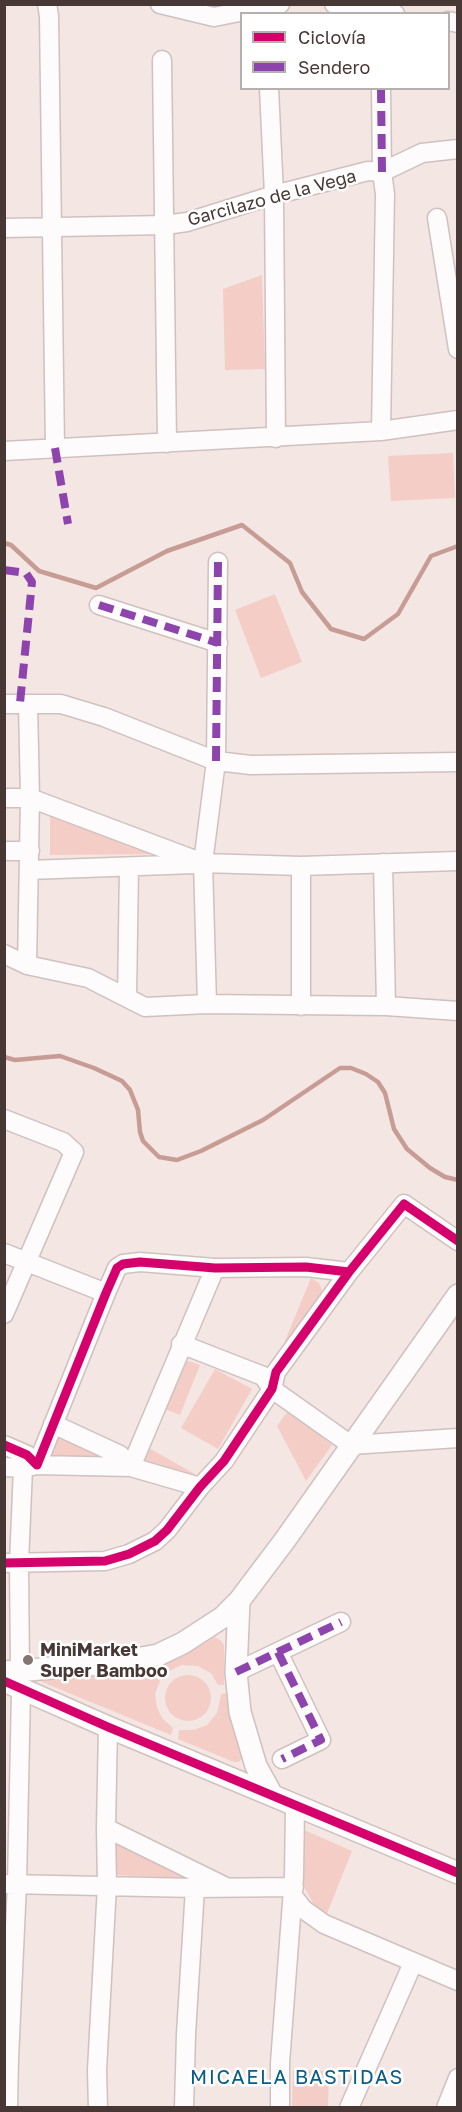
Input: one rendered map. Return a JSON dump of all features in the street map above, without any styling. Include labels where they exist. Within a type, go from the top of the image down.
[{"type":"street","points":[[47,4],[55,448]]},
{"type":"street","points":[[160,4],[214,17],[280,4]]},
{"type":"street","points":[[334,4],[383,12]]},
{"type":"street","points":[[162,60],[167,443]]},
{"type":"street","points":[[269,90],[273,195],[276,438]]},
{"type":"street","points":[[381,90],[382,172],[422,153],[458,149]]},
{"type":"street","name":"Garcilazo de la Vega","points":[[4,228],[165,225],[187,222],[273,195],[368,171],[382,172],[385,194],[381,431]]},
{"type":"street","points":[[437,218],[455,318],[458,349]]},
{"type":"street","points":[[4,451],[381,431],[458,420]]},
{"type":"street","points":[[207,1004],[203,863],[216,761],[218,562]]},
{"type":"street","points":[[99,605],[218,643]]},
{"type":"street","points":[[4,704],[61,704],[104,717],[216,761],[251,765],[458,762]]},
{"type":"street","points":[[27,965],[30,798],[28,704]]},
{"type":"street","points":[[4,798],[30,798],[203,863]]},
{"type":"street","points":[[4,851],[29,861],[129,867],[203,863],[301,866],[458,861]]},
{"type":"street","points":[[383,863],[386,1006]]},
{"type":"street","points":[[301,866],[301,1006]]},
{"type":"street","points":[[127,997],[129,867]]},
{"type":"street","points":[[4,954],[27,965],[88,978],[145,1007],[207,1004],[386,1006],[458,1011]]},
{"type":"street","points":[[4,1119],[63,1142],[74,1152],[4,1314]]},
{"type":"street","points":[[12,1563],[95,1563],[129,1554],[154,1541],[167,1530],[200,1487],[224,1461],[272,1389],[276,1372],[349,1272],[404,1203],[458,1241]]},
{"type":"street","points":[[4,1253],[106,1293]]},
{"type":"street","points":[[21,1467],[53,1424],[106,1293],[117,1268],[123,1264],[131,1262],[215,1268],[306,1267],[349,1272]]},
{"type":"street","points":[[131,1467],[215,1268]]},
{"type":"street","points":[[12,1678],[158,1655],[209,1627],[239,1601],[285,1540],[458,1295]]},
{"type":"street","points":[[181,1344],[263,1376],[272,1389],[351,1445],[458,1438]]},
{"type":"street","points":[[53,1424],[120,1455],[131,1467]]},
{"type":"street","points":[[4,1445],[27,1455],[21,1467],[12,1563],[9,2108]]},
{"type":"street","points":[[21,1467],[131,1467],[200,1487]]},
{"type":"street","points":[[239,1601],[236,1672],[240,1712],[256,1766],[272,1795]]},
{"type":"street","points":[[236,1672],[341,1622]]},
{"type":"street","points":[[279,1652],[321,1740],[282,1759]]},
{"type":"street","points":[[12,1678],[108,1727],[458,1873]]},
{"type":"street","points":[[98,2108],[97,2070],[107,1885],[105,1828],[108,1727]]},
{"type":"street","points":[[280,2108],[280,2063],[293,1892],[296,1807]]},
{"type":"street","points":[[105,1828],[228,1888]]},
{"type":"street","points":[[11,1884],[228,1888],[293,1892]]},
{"type":"street","points":[[184,2108],[195,1888]]},
{"type":"street","points":[[293,1892],[303,1909],[324,1924],[458,1981]]},
{"type":"street","points":[[349,2108],[413,1963]]},
{"type":"street","points":[[446,2108],[458,2078]]},
{"type":"shaded area","points":[[262,275],[265,369],[225,370],[223,289]]},
{"type":"shaded area","points":[[453,453],[455,498],[391,501],[388,456]]},
{"type":"shaded area","points":[[275,594],[302,662],[261,678],[235,610]]},
{"type":"shaded area","points":[[50,812],[167,854],[50,855]]},
{"type":"shaded area","points":[[311,1278],[319,1283],[321,1294],[277,1360]]},
{"type":"shaded area","points":[[185,1360],[200,1365],[180,1415],[165,1409]]},
{"type":"shaded area","points":[[215,1369],[252,1389],[218,1449],[181,1428]]},
{"type":"shaded area","points":[[288,1411],[332,1445],[306,1481],[277,1426]]},
{"type":"shaded area","points":[[57,1437],[107,1459],[49,1457]]},
{"type":"shaded area","points":[[147,1447],[195,1474],[194,1477],[142,1463]]},
{"type":"shaded area","points":[[215,1637],[224,1645],[224,1685],[218,1685],[211,1673],[198,1666],[181,1665],[166,1673],[158,1666],[190,1652]]},
{"type":"shaded area","points":[[147,1670],[160,1681],[155,1694],[157,1708],[163,1719],[173,1728],[171,1735],[42,1682],[43,1679],[116,1676]]},
{"type":"shaded area","points":[[188,1675],[204,1682],[211,1698],[204,1714],[188,1721],[172,1714],[165,1698],[172,1682]]},
{"type":"shaded area","points":[[227,1693],[233,1728],[244,1758],[238,1762],[178,1739],[179,1730],[194,1730],[207,1725],[217,1713],[221,1694]]},
{"type":"shaded area","points":[[304,1830],[352,1851],[326,1916],[313,1903],[304,1887]]},
{"type":"shaded area","points":[[115,1842],[188,1874],[187,1878],[115,1875]]},
{"type":"shaded area","points":[[293,2070],[329,2071],[328,2107],[292,2107]]},
{"type":"waterway","points":[[4,543],[11,545],[39,571],[96,588],[167,551],[242,525],[290,563],[302,592],[331,629],[364,639],[398,614],[431,556],[458,546]]},
{"type":"waterway","points":[[4,1057],[15,1060],[60,1056],[122,1081],[130,1090],[138,1110],[143,1141],[159,1157],[177,1160],[201,1151],[263,1120],[340,1068],[351,1068],[378,1082],[385,1093],[394,1129],[407,1149],[430,1168],[445,1177],[458,1180]]},
{"type":"marked path","points":[[381,90],[382,172]]},
{"type":"marked path","points":[[55,448],[68,524]]},
{"type":"marked path","points":[[216,761],[218,562]]},
{"type":"marked path","points":[[4,570],[26,573],[32,582],[20,703]]},
{"type":"marked path","points":[[99,605],[218,643]]},
{"type":"marked path","points":[[236,1672],[341,1622]]},
{"type":"marked path","points":[[278,1652],[321,1740],[282,1759]]},
{"type":"cycle path","points":[[4,1563],[105,1561],[129,1554],[155,1541],[167,1530],[200,1487],[224,1461],[272,1389],[276,1372],[349,1272],[404,1204],[458,1241]]},
{"type":"cycle path","points":[[4,1445],[27,1455],[37,1465],[106,1293],[117,1268],[123,1264],[140,1262],[215,1268],[306,1267],[349,1272]]},
{"type":"cycle path","points":[[4,1681],[108,1727],[458,1873]]},
{"type":"place","name":"MiniMarket Super Bamboo","points":[[28,1660]]},
{"type":"district","name":"MICAELA BASTIDAS","points":[[297,2078]]}]
